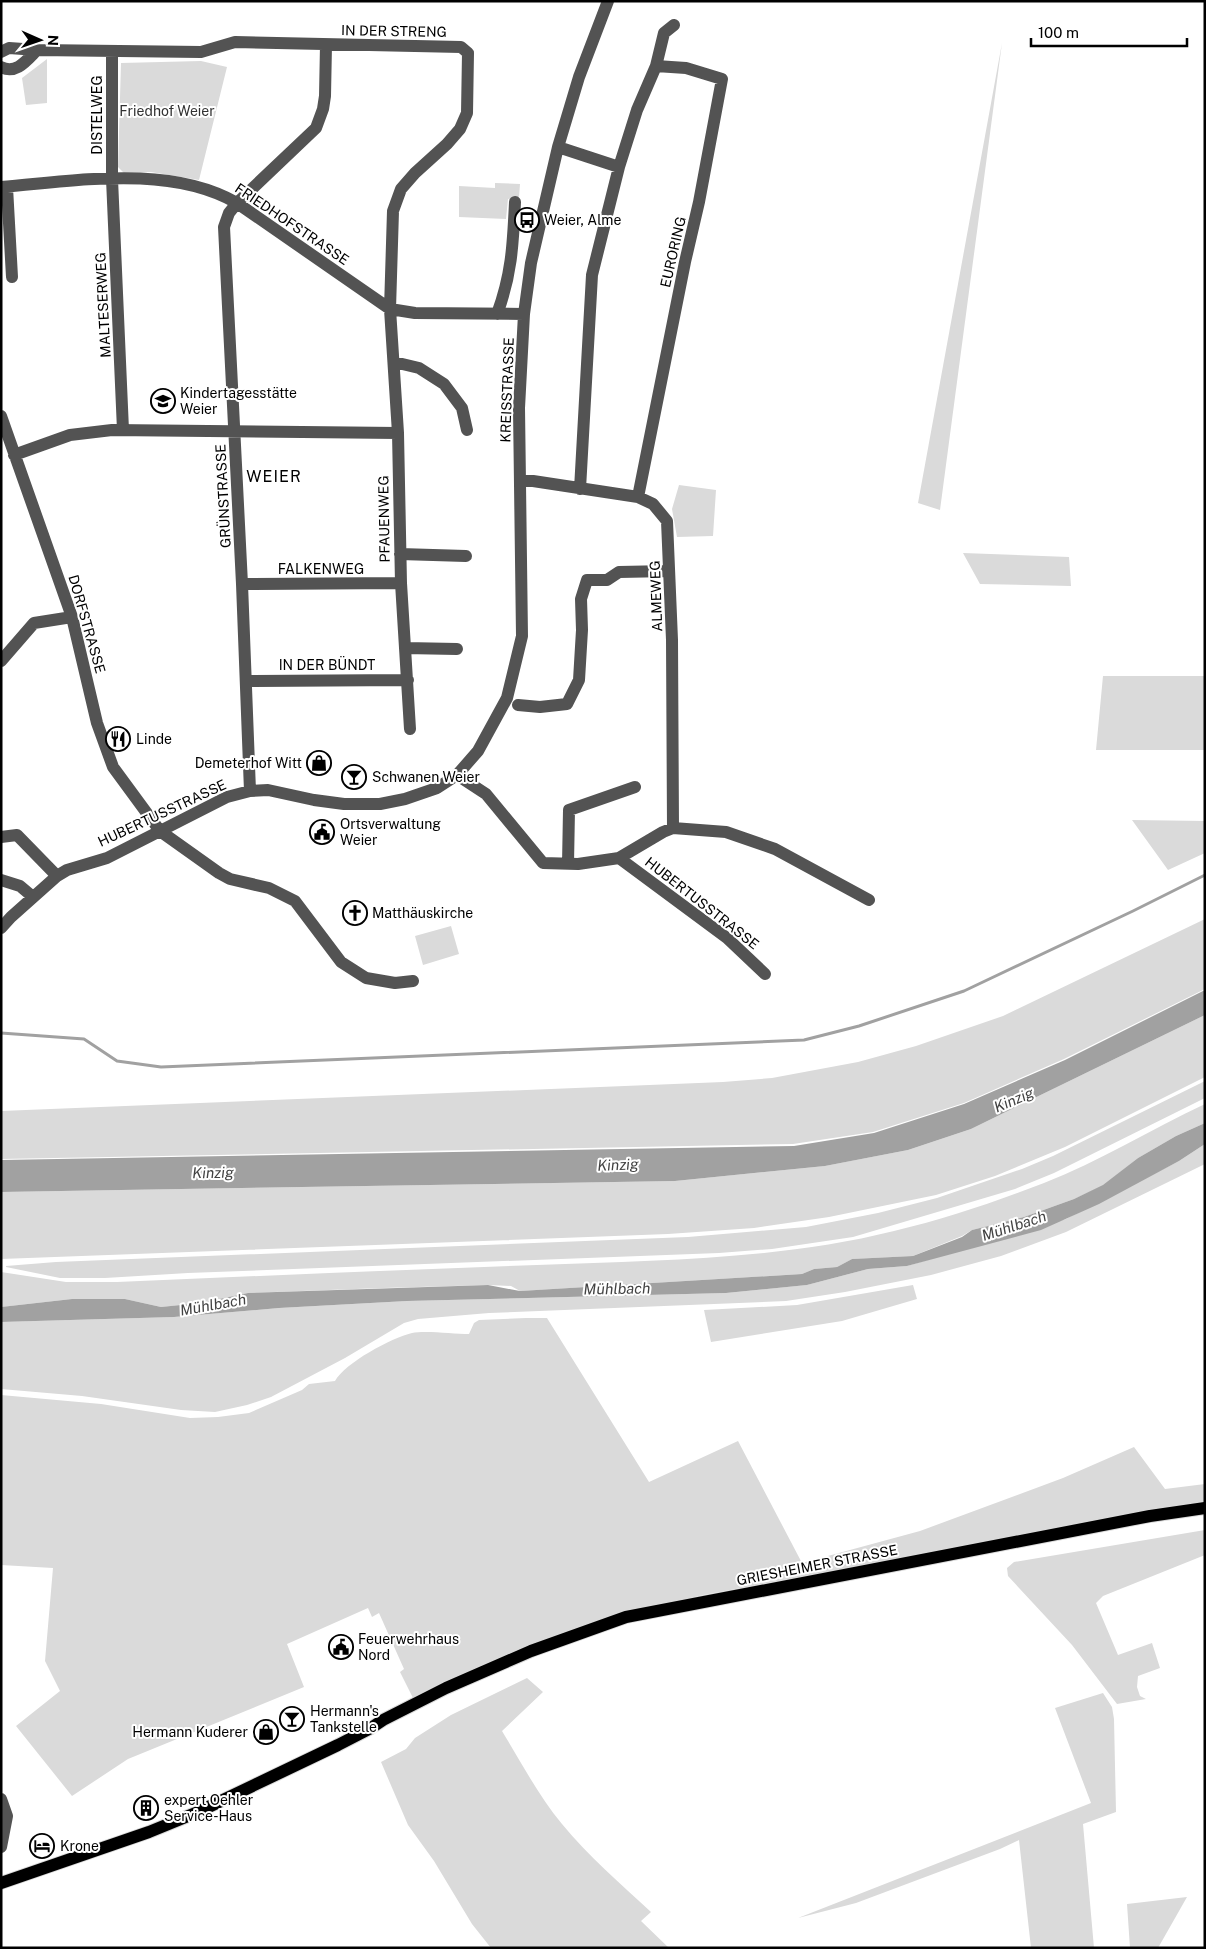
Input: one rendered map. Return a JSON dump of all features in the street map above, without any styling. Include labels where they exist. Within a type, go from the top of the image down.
[{"type":"main road","name":"GRIESHEIMER STRASSE","points":[[1,1883],[149,1832],[198,1812],[330,1749],[446,1688],[531,1651],[626,1617],[1150,1516],[1205,1508]]},
{"type":"street","name":"KREISSTRASSE","points":[[457,775],[478,751],[507,698],[522,636],[519,408],[524,314],[531,263],[558,148],[579,77],[608,1]]},
{"type":"street","points":[[580,489],[592,275],[619,167],[637,110],[656,66],[664,33],[674,25]]},
{"type":"street","name":"IN DER STRENG","points":[[1,52],[9,48],[112,52],[201,52],[235,42],[461,47],[468,53],[466,113],[460,129],[401,189],[394,211],[390,309]]},
{"type":"street","name":"GRÜNSTRASSE","points":[[250,791],[242,584],[224,227],[229,213],[237,203],[316,128],[323,109],[325,96],[326,45]]},
{"type":"street","points":[[1,67],[7,70],[18,68],[37,50]]},
{"type":"street","name":"DISTELWEG","points":[[112,52],[112,179]]},
{"type":"street","name":"EURORING","points":[[638,497],[684,262],[699,202],[722,79],[686,68],[656,66]]},
{"type":"street","points":[[558,148],[619,167]]},
{"type":"street","name":"FRIEDHOFSTRASSE","points":[[4,187],[112,179],[152,179],[200,187],[221,194],[237,203],[390,309],[414,313],[524,314]]},
{"type":"street","name":"MALTESERWEG","points":[[112,179],[123,430]]},
{"type":"street","points":[[4,187],[12,277]]},
{"type":"street","points":[[497,314],[507,289],[513,251],[515,202]]},
{"type":"street","name":"PFAUENWEG","points":[[390,309],[398,433],[400,584],[410,729]]},
{"type":"street","points":[[394,362],[419,368],[444,384],[462,408],[467,430]]},
{"type":"street","name":"DORFSTRASSE","points":[[3,424],[72,616],[97,723],[113,767],[160,830],[230,879],[269,888],[295,901],[341,962],[366,978],[395,984],[413,981]]},
{"type":"street","points":[[14,455],[70,435],[123,430],[398,433]]},
{"type":"street","name":"ALMEWEG","points":[[520,481],[533,481],[638,497],[653,504],[667,520],[672,640],[674,828]]},
{"type":"street","points":[[400,554],[466,556]]},
{"type":"street","points":[[518,705],[540,707],[567,704],[579,680],[582,630],[581,599],[587,580],[608,580],[618,572],[669,571]]},
{"type":"street","name":"FALKENWEG","points":[[242,584],[400,584]]},
{"type":"street","points":[[1,661],[34,623],[72,616]]},
{"type":"street","points":[[405,648],[457,648]]},
{"type":"street","name":"IN DER BÜNDT","points":[[246,681],[408,680]]},
{"type":"street","name":"HUBERTUSSTRASSE","points":[[1,928],[56,876],[66,870],[107,858],[227,797],[250,791],[268,790],[314,800],[344,804],[380,804],[425,793],[437,788],[457,775],[486,794],[544,863],[578,864],[619,858],[663,832],[674,828]]},
{"type":"street","points":[[568,864],[569,810],[635,787]]},
{"type":"street","points":[[674,828],[726,832],[775,849],[869,900]]},
{"type":"street","points":[[1,837],[17,835],[56,876]]},
{"type":"street","name":"HUBERTUSSTRASSE","points":[[619,858],[726,938],[765,974]]},
{"type":"street","points":[[1,880],[20,886],[34,897]]},
{"type":"street","points":[[1,1800],[7,1816],[1,1847]]},
{"type":"green space","points":[[1002,43],[940,510],[918,503]]},
{"type":"green space","points":[[47,59],[47,103],[26,105],[22,78]]},
{"type":"green space","name":"Friedhof Weier","points":[[201,61],[227,67],[199,180],[151,172],[124,173],[118,167],[121,63]]},
{"type":"green space","points":[[495,183],[520,184],[519,198],[508,199],[506,219],[459,217],[459,186],[495,188]]},
{"type":"green space","points":[[679,485],[716,490],[713,536],[677,537],[672,509]]},
{"type":"green space","points":[[963,553],[1069,557],[1071,586],[980,584]]},
{"type":"green space","points":[[1103,676],[1205,676],[1205,750],[1096,750]]},
{"type":"green space","points":[[1132,820],[1205,821],[1205,853],[1168,870]]},
{"type":"green space","points":[[1205,919],[1205,989],[1064,1059],[964,1103],[873,1132],[793,1144],[1,1159],[1,1111],[723,1082],[772,1078],[858,1062],[916,1046],[1003,1016]]},
{"type":"green space","points":[[451,926],[459,954],[423,965],[415,936]]},
{"type":"green space","points":[[1205,1015],[1205,1077],[1065,1147],[995,1176],[936,1195],[829,1217],[754,1228],[668,1234],[1,1259],[1,1192],[675,1181],[825,1166],[908,1150],[971,1129]]},
{"type":"green space","points":[[1205,1081],[1205,1098],[1054,1173],[1015,1189],[853,1237],[772,1249],[719,1253],[188,1273],[105,1278],[60,1278],[6,1267],[56,1262],[688,1237],[806,1227],[878,1213],[937,1198],[1022,1169],[1053,1156]]},
{"type":"green space","points":[[1205,1104],[1205,1123],[1176,1136],[1138,1158],[1103,1186],[1074,1199],[1024,1217],[972,1230],[913,1256],[852,1259],[837,1267],[814,1269],[802,1274],[520,1291],[511,1286],[488,1285],[383,1288],[248,1293],[200,1303],[161,1307],[125,1299],[72,1299],[1,1307],[1,1272],[66,1282],[117,1282],[672,1260],[761,1253],[850,1241],[951,1216],[1044,1183],[1085,1165]]},
{"type":"green space","points":[[1205,1144],[1205,1164],[1066,1232],[1001,1256],[931,1275],[845,1292],[786,1301],[489,1313],[418,1319],[404,1323],[345,1358],[271,1397],[247,1405],[215,1412],[181,1410],[82,1396],[1,1389],[1,1322],[174,1317],[279,1308],[407,1301],[726,1293],[807,1285],[868,1269],[907,1266],[1066,1219],[1179,1161]]},
{"type":"green space","points":[[913,1285],[917,1299],[842,1321],[711,1342],[704,1310],[797,1305]]},
{"type":"green space","points":[[547,1318],[649,1482],[738,1441],[802,1563],[920,1531],[1063,1478],[1134,1447],[1165,1489],[1205,1484],[1205,1502],[703,1595],[643,1609],[414,1700],[400,1672],[404,1669],[379,1613],[372,1617],[368,1608],[287,1644],[304,1687],[128,1759],[72,1796],[16,1726],[60,1691],[45,1661],[53,1568],[1,1565],[1,1395],[101,1404],[190,1418],[249,1413],[302,1390],[309,1384],[335,1381],[340,1374],[358,1359],[403,1336],[424,1332],[469,1334],[474,1323],[479,1320]]},
{"type":"green space","points":[[1205,1530],[1205,1555],[1103,1596],[1096,1603],[1118,1655],[1152,1643],[1160,1668],[1138,1676],[1137,1687],[1140,1696],[1146,1699],[1117,1704],[1072,1645],[1008,1576],[1007,1568],[1014,1562]]},
{"type":"green space","points":[[527,1678],[543,1692],[502,1731],[553,1813],[594,1859],[651,1912],[641,1921],[669,1948],[491,1948],[472,1924],[434,1861],[408,1825],[381,1762],[406,1749],[415,1738],[451,1715]]},
{"type":"green space","points":[[1103,1693],[1112,1707],[1114,1719],[1116,1812],[1083,1824],[1094,1948],[1031,1948],[1019,1840],[1000,1849],[856,1903],[798,1918],[1091,1803],[1055,1708]]},
{"type":"green space","points":[[1187,1897],[1158,1948],[1130,1948],[1127,1904]]},
{"type":"water","name":"Kinzig","points":[[1205,990],[1205,1015],[971,1129],[908,1150],[825,1166],[675,1181],[1,1192],[1,1160],[794,1146],[874,1133],[964,1104],[1065,1060]]},
{"type":"water","name":"Mühlbach","points":[[1205,1123],[1205,1144],[1179,1161],[1099,1204],[1041,1230],[907,1266],[868,1269],[807,1285],[726,1293],[407,1301],[279,1308],[174,1317],[1,1322],[1,1307],[72,1299],[125,1299],[161,1307],[200,1303],[248,1293],[488,1285],[520,1291],[802,1274],[814,1269],[837,1267],[852,1259],[913,1256],[962,1237],[972,1230],[1024,1217],[1074,1199],[1103,1185],[1138,1158],[1176,1136]]},
{"type":"waterway","points":[[1,1033],[84,1039],[117,1061],[161,1067],[804,1040],[859,1026],[964,991],[1205,875]]},
{"type":"place","name":"Weier, Alme","points":[[527,220]]},
{"type":"place","name":"Kindertagesstätte Weier","points":[[163,401]]},
{"type":"place","name":"Linde","points":[[118,739]]},
{"type":"place","name":"Demeterhof Witt","points":[[319,763]]},
{"type":"place","name":"Schwanen Weier","points":[[354,777]]},
{"type":"place","name":"Ortsverwaltung Weier","points":[[322,832]]},
{"type":"place","name":"Matthäuskirche","points":[[355,913]]},
{"type":"place","name":"Feuerwehrhaus Nord","points":[[341,1647]]},
{"type":"place","name":"Hermann's Tankstelle","points":[[292,1719]]},
{"type":"place","name":"Hermann Kuderer","points":[[266,1732]]},
{"type":"place","name":"expert Oehler Service-Haus","points":[[146,1808]]},
{"type":"place","name":"Krone","points":[[42,1846]]},
{"type":"district","name":"WEIER","points":[[274,476]]}]
